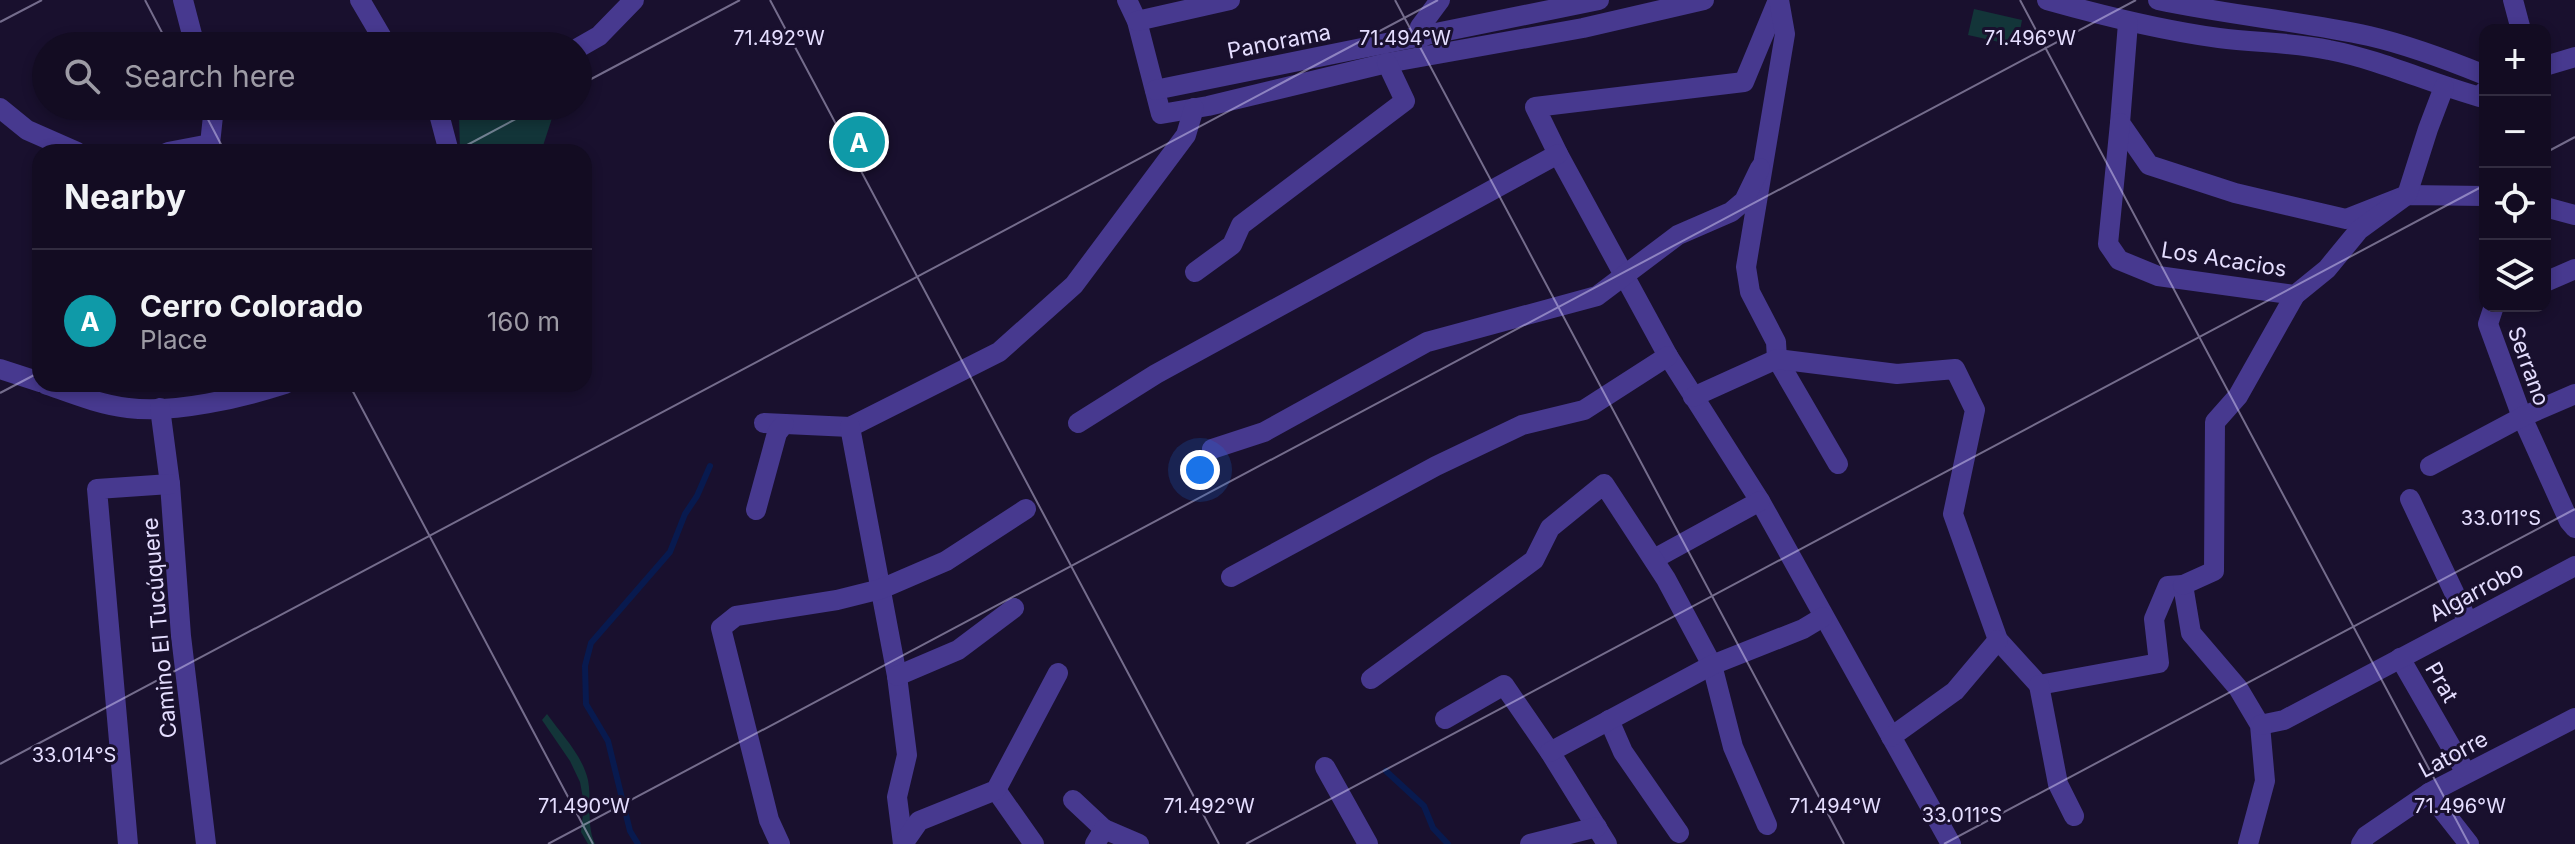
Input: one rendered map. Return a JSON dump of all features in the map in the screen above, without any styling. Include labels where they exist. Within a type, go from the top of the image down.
[{"type":"street","points":[[183,0],[191,32]]},
{"type":"street","points":[[360,0],[379,32]]},
{"type":"street","points":[[592,40],[634,0]]},
{"type":"street","points":[[1127,0],[1137,21],[1161,114],[1387,63],[1583,28],[1704,0]]},
{"type":"street","points":[[1137,21],[1230,0]]},
{"type":"street","points":[[1423,37],[1420,27],[1440,0]]},
{"type":"street","name":"Panorama","points":[[1155,90],[1599,0]]},
{"type":"street","points":[[1778,0],[1744,82],[1535,107],[1668,356],[1760,501],[1951,844]]},
{"type":"street","points":[[1778,0],[1785,34],[1760,168],[1746,267],[1750,292],[1776,342],[1777,359],[1838,464]]},
{"type":"street","points":[[2047,0],[2128,23],[2244,41],[2327,49],[2386,64],[2444,87],[2481,96]]},
{"type":"street","points":[[2158,0],[2223,14],[2247,7],[2372,37],[2479,73]]},
{"type":"street","points":[[2513,0],[2519,24]]},
{"type":"street","points":[[1576,3],[1583,28]]},
{"type":"street","points":[[2244,41],[2247,7]]},
{"type":"street","name":"Los Acacios","points":[[2128,23],[2108,244],[2119,260],[2158,276],[2295,295],[2327,269],[2359,230],[2407,195]]},
{"type":"street","points":[[1195,272],[1232,245],[1241,225],[1405,101],[1387,63]]},
{"type":"street","points":[[2407,195],[2444,87]]},
{"type":"street","points":[[0,108],[27,130],[59,144]]},
{"type":"street","points":[[756,510],[777,433],[774,423],[850,427],[999,352],[1074,285],[1186,135],[1194,108]]},
{"type":"street","points":[[210,144],[213,120]]},
{"type":"street","points":[[441,120],[447,144]]},
{"type":"street","points":[[2120,123],[2149,165],[2235,193],[2346,219],[2407,195],[2479,196]]},
{"type":"street","points":[[1078,423],[1156,374],[1558,154]]},
{"type":"street","points":[[1212,449],[1264,432],[1427,342],[1597,296],[1678,235],[1731,212],[1744,201],[1760,168]]},
{"type":"street","points":[[2551,209],[2575,215]]},
{"type":"street","points":[[2551,279],[2575,269]]},
{"type":"street","points":[[2039,685],[2159,663],[2154,619],[2168,586],[2183,585],[2214,571],[2215,422],[2238,396],[2295,295]]},
{"type":"street","name":"Serrano","points":[[2492,312],[2488,324],[2522,417],[2573,522]]},
{"type":"street","points":[[1231,577],[1436,466],[1522,425],[1584,410],[1668,356]]},
{"type":"street","points":[[1693,397],[1777,359],[1897,374],[1955,369],[1975,410],[1953,514],[1998,640],[2039,685],[2058,784],[2074,816]]},
{"type":"street","points":[[0,369],[32,380]]},
{"type":"street","points":[[73,392],[127,408],[160,408],[230,400],[258,392]]},
{"type":"street","points":[[2430,466],[2522,417],[2575,394]]},
{"type":"street","name":"Camino El Tucúquere","points":[[160,408],[170,484],[181,636],[206,844]]},
{"type":"street","points":[[850,427],[897,676],[907,755],[897,797],[903,844],[919,821],[996,790],[1058,673]]},
{"type":"street","points":[[128,844],[97,489],[170,484]]},
{"type":"street","points":[[1371,679],[1534,560],[1550,528],[1604,484],[1654,559],[1712,665],[1733,747],[1767,825]]},
{"type":"street","points":[[2410,499],[2468,622]]},
{"type":"street","points":[[1654,559],[1760,501]]},
{"type":"street","points":[[780,844],[769,820],[721,628],[736,616],[837,600],[881,589],[946,561],[1026,509]]},
{"type":"street","name":"Algarrobo","points":[[2260,725],[2284,720],[2575,566]]},
{"type":"street","points":[[2183,585],[2191,633],[2238,688],[2260,725],[2265,781],[2248,844]]},
{"type":"street","points":[[897,676],[958,650],[1014,608]]},
{"type":"street","points":[[1550,752],[1712,665],[1803,629],[1823,617]]},
{"type":"street","points":[[1891,737],[1955,691],[1998,640]]},
{"type":"street","name":"Prat","points":[[2400,658],[2466,773]]},
{"type":"street","points":[[1445,719],[1504,685],[1602,836],[1530,844]]},
{"type":"street","name":"Latorre","points":[[2361,844],[2366,836],[2429,793],[2575,718]]},
{"type":"street","points":[[1609,720],[1623,752],[1679,833]]},
{"type":"street","points":[[1325,767],[1368,844]]},
{"type":"street","points":[[996,790],[1034,844]]},
{"type":"street","points":[[2429,793],[2469,844]]},
{"type":"street","points":[[1073,800],[1099,836],[1139,844]]},
{"type":"green space","points":[[1974,9],[2022,20],[2017,46],[1968,35]]},
{"type":"green space","points":[[459,120],[551,120],[544,144],[460,144]]},
{"type":"green space","points":[[547,714],[585,771],[595,844],[588,844],[581,832],[584,804],[580,782],[570,761],[542,720]]},
{"type":"waterway","points":[[638,844],[630,831],[608,741],[586,704],[585,666],[591,643],[670,552],[685,514],[710,466]]},
{"type":"waterway","points":[[1386,771],[1424,806],[1433,828],[1448,844]]},
{"type":"place","name":"Cerro Colorado","points":[[859,142]]}]
